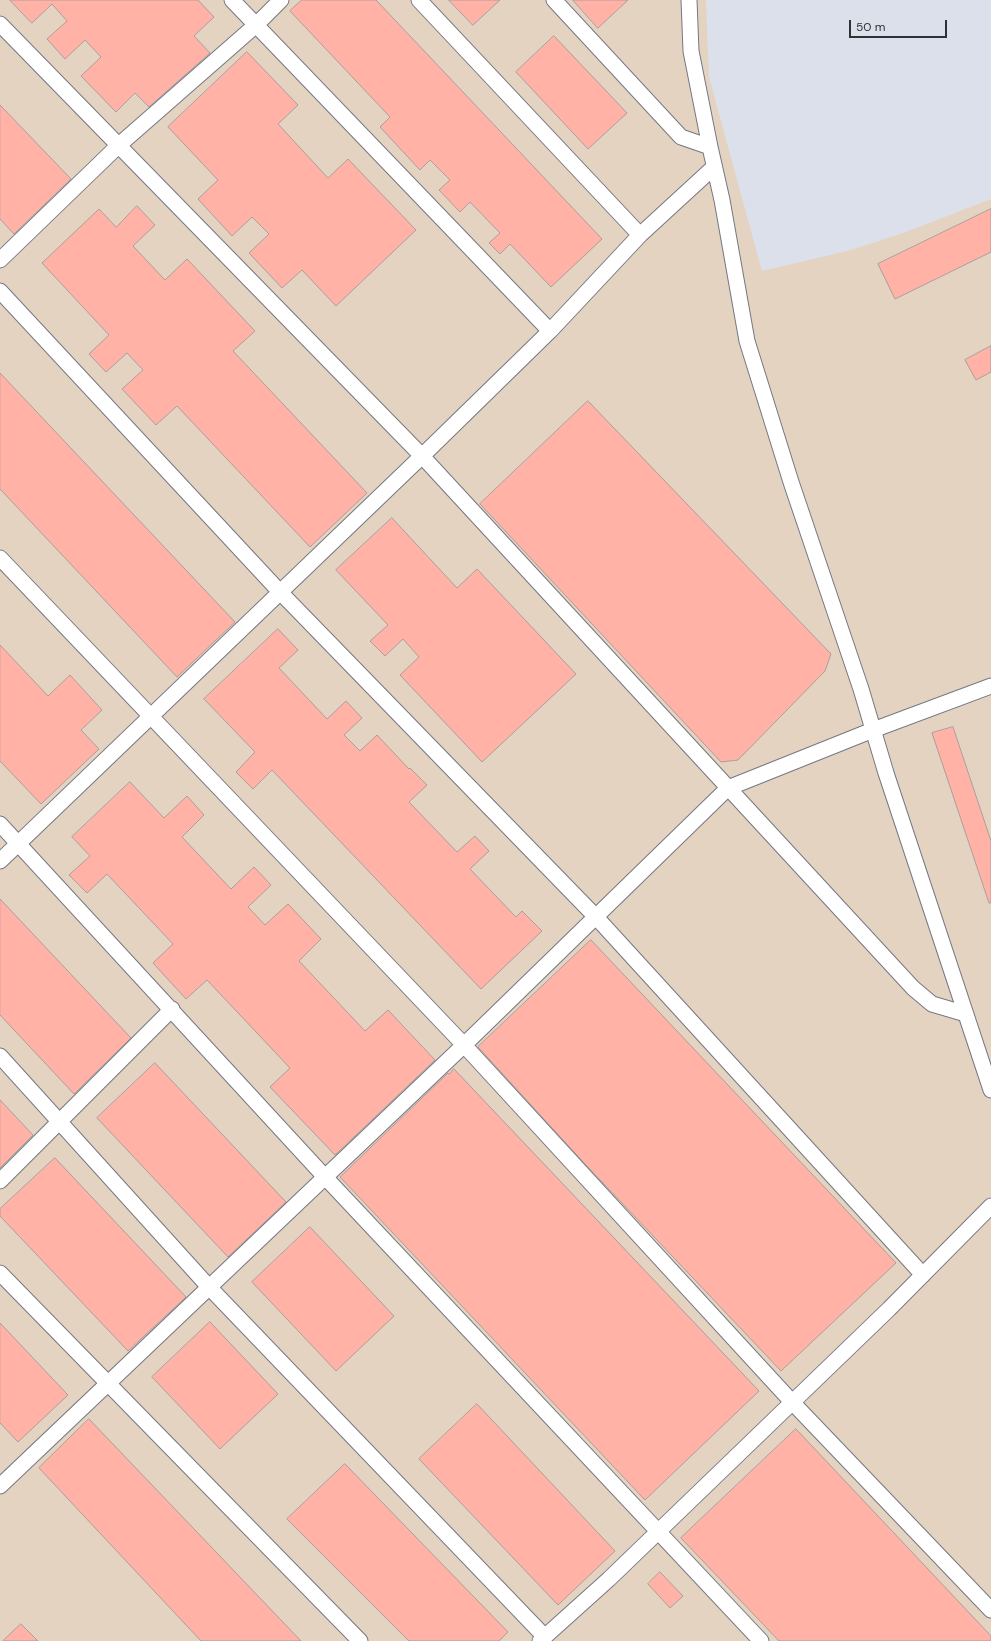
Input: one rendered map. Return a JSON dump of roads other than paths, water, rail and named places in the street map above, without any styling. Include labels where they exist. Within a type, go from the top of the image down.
[{"type":"street","points":[[232,0],[550,331]]},
{"type":"street","points":[[0,260],[119,145],[256,25],[281,0]]},
{"type":"street","points":[[419,0],[640,235]]},
{"type":"street","points":[[554,0],[681,137],[710,147]]},
{"type":"street","points":[[689,0],[691,51],[737,278],[747,341],[790,482],[861,689],[873,730],[991,1090]]},
{"type":"street","points":[[0,24],[422,456],[914,988],[932,1004],[966,1014]]},
{"type":"street","points":[[0,861],[422,456],[550,331],[640,235],[714,167]]},
{"type":"street","points":[[0,291],[280,592],[596,917],[923,1275]]},
{"type":"street","points":[[0,558],[464,1045],[792,1402],[991,1610]]},
{"type":"street","points":[[2,1481],[108,1384],[464,1045],[728,788],[873,730],[991,686]]},
{"type":"street","points":[[0,824],[172,1009],[325,1177],[761,1641]]},
{"type":"street","points":[[0,1181],[172,1009]]},
{"type":"street","points":[[0,1056],[209,1287],[543,1639],[658,1532],[923,1275],[991,1206]]},
{"type":"street","points":[[0,1273],[360,1641]]}]
